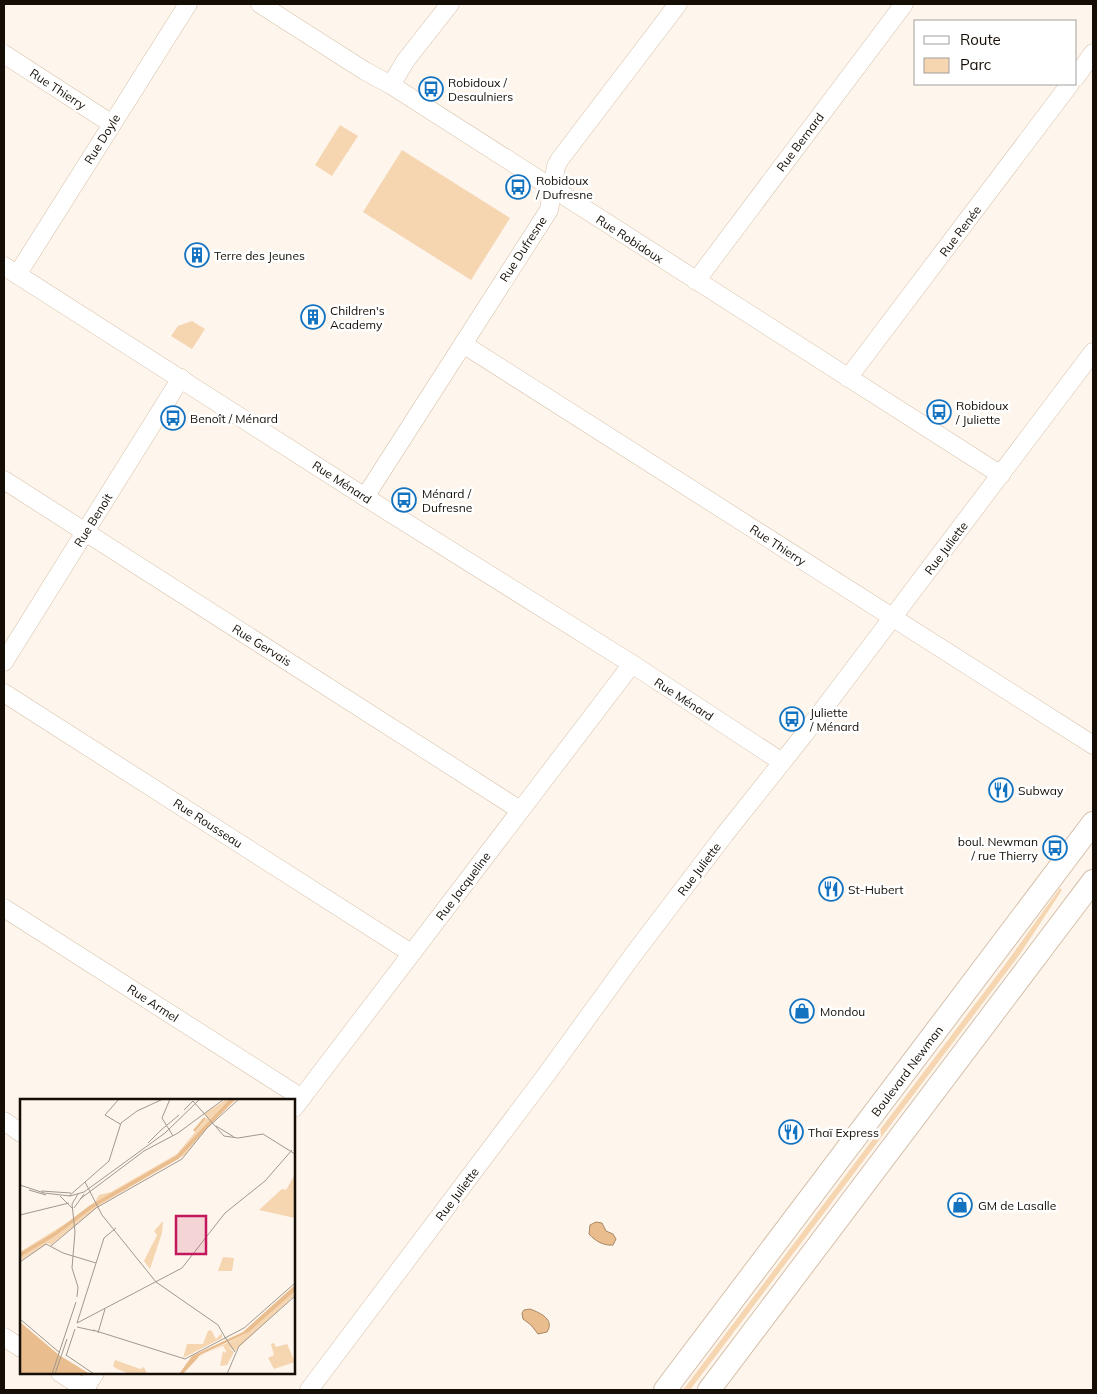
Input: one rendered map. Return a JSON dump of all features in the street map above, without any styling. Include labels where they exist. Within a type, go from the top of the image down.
[{"type":"main road","name":"Boulevard Newman","points":[[665,1390],[1093,823]]},
{"type":"main road","points":[[709,1390],[1093,881]]},
{"type":"street","name":"Rue Doyle","points":[[11,270],[112,124],[188,4]]},
{"type":"street","name":"Rue Robidoux","points":[[260,4],[365,71],[391,85],[1001,475]]},
{"type":"street","points":[[391,85],[406,60],[450,4]]},
{"type":"street","name":"Rue Dufresne","points":[[365,497],[548,210],[556,166],[560,159],[678,4]]},
{"type":"street","name":"Rue Bernard","points":[[696,281],[904,4]]},
{"type":"street","name":"Rue Thierry","points":[[4,54],[112,124]]},
{"type":"street","points":[[1077,76],[1093,54]]},
{"type":"street","name":"Rue Renée","points":[[848,378],[1069,85]]},
{"type":"street","name":"Rue Ménard","points":[[11,270],[365,497],[632,664],[782,762]]},
{"type":"street","name":"Rue Thierry","points":[[463,344],[1093,745]]},
{"type":"street","name":"Rue Juliette","points":[[309,1390],[540,1083],[633,955],[893,618],[1093,352]]},
{"type":"street","name":"Rue Benoit","points":[[4,662],[181,378]]},
{"type":"street","name":"Rue Gervais","points":[[4,480],[520,810]]},
{"type":"street","name":"Rue Jacqueline","points":[[298,1103],[632,664]]},
{"type":"street","name":"Rue Rousseau","points":[[4,693],[412,953]]},
{"type":"street","name":"Rue Armel","points":[[4,908],[292,1099]]},
{"type":"street","points":[[4,1121],[20,1132]]},
{"type":"street","points":[[4,1337],[20,1347]]},
{"type":"street","points":[[62,1374],[86,1390],[94,1374]]},
{"type":"green space","points":[[340,125],[358,136],[332,176],[315,165]]},
{"type":"green space","points":[[402,150],[510,218],[471,280],[363,212]]},
{"type":"green space","points":[[192,321],[205,329],[192,349],[171,336],[178,326]]},
{"type":"green space","points":[[1060,888],[1062,890],[1020,954],[690,1390],[683,1390],[1004,966]]},
{"type":"shaded area","points":[[596,1222],[602,1223],[606,1231],[613,1234],[616,1239],[613,1245],[606,1245],[589,1234],[590,1225]]},
{"type":"shaded area","points":[[530,1309],[546,1318],[549,1324],[547,1332],[538,1334],[523,1319],[522,1313],[524,1310]]},
{"type":"place","name":"Robidoux / Desaulniers","points":[[431,89]]},
{"type":"place","name":"Robidoux / Dufresne","points":[[518,187]]},
{"type":"place","name":"Terre des Jeunes","points":[[197,255]]},
{"type":"place","name":"Children's Academy","points":[[313,317]]},
{"type":"place","name":"Robidoux / Juliette","points":[[939,412]]},
{"type":"place","name":"Benoît / Ménard","points":[[173,418]]},
{"type":"place","name":"Ménard / Dufresne","points":[[404,500]]},
{"type":"place","name":"Juliette / Ménard","points":[[792,719]]},
{"type":"place","name":"Subway","points":[[1001,790]]},
{"type":"place","name":"boul. Newman / rue Thierry","points":[[1055,848]]},
{"type":"place","name":"St-Hubert","points":[[831,889]]},
{"type":"place","name":"Mondou","points":[[802,1011]]},
{"type":"place","name":"Thaï Express","points":[[791,1132]]},
{"type":"place","name":"GM de Lasalle","points":[[960,1205]]}]
